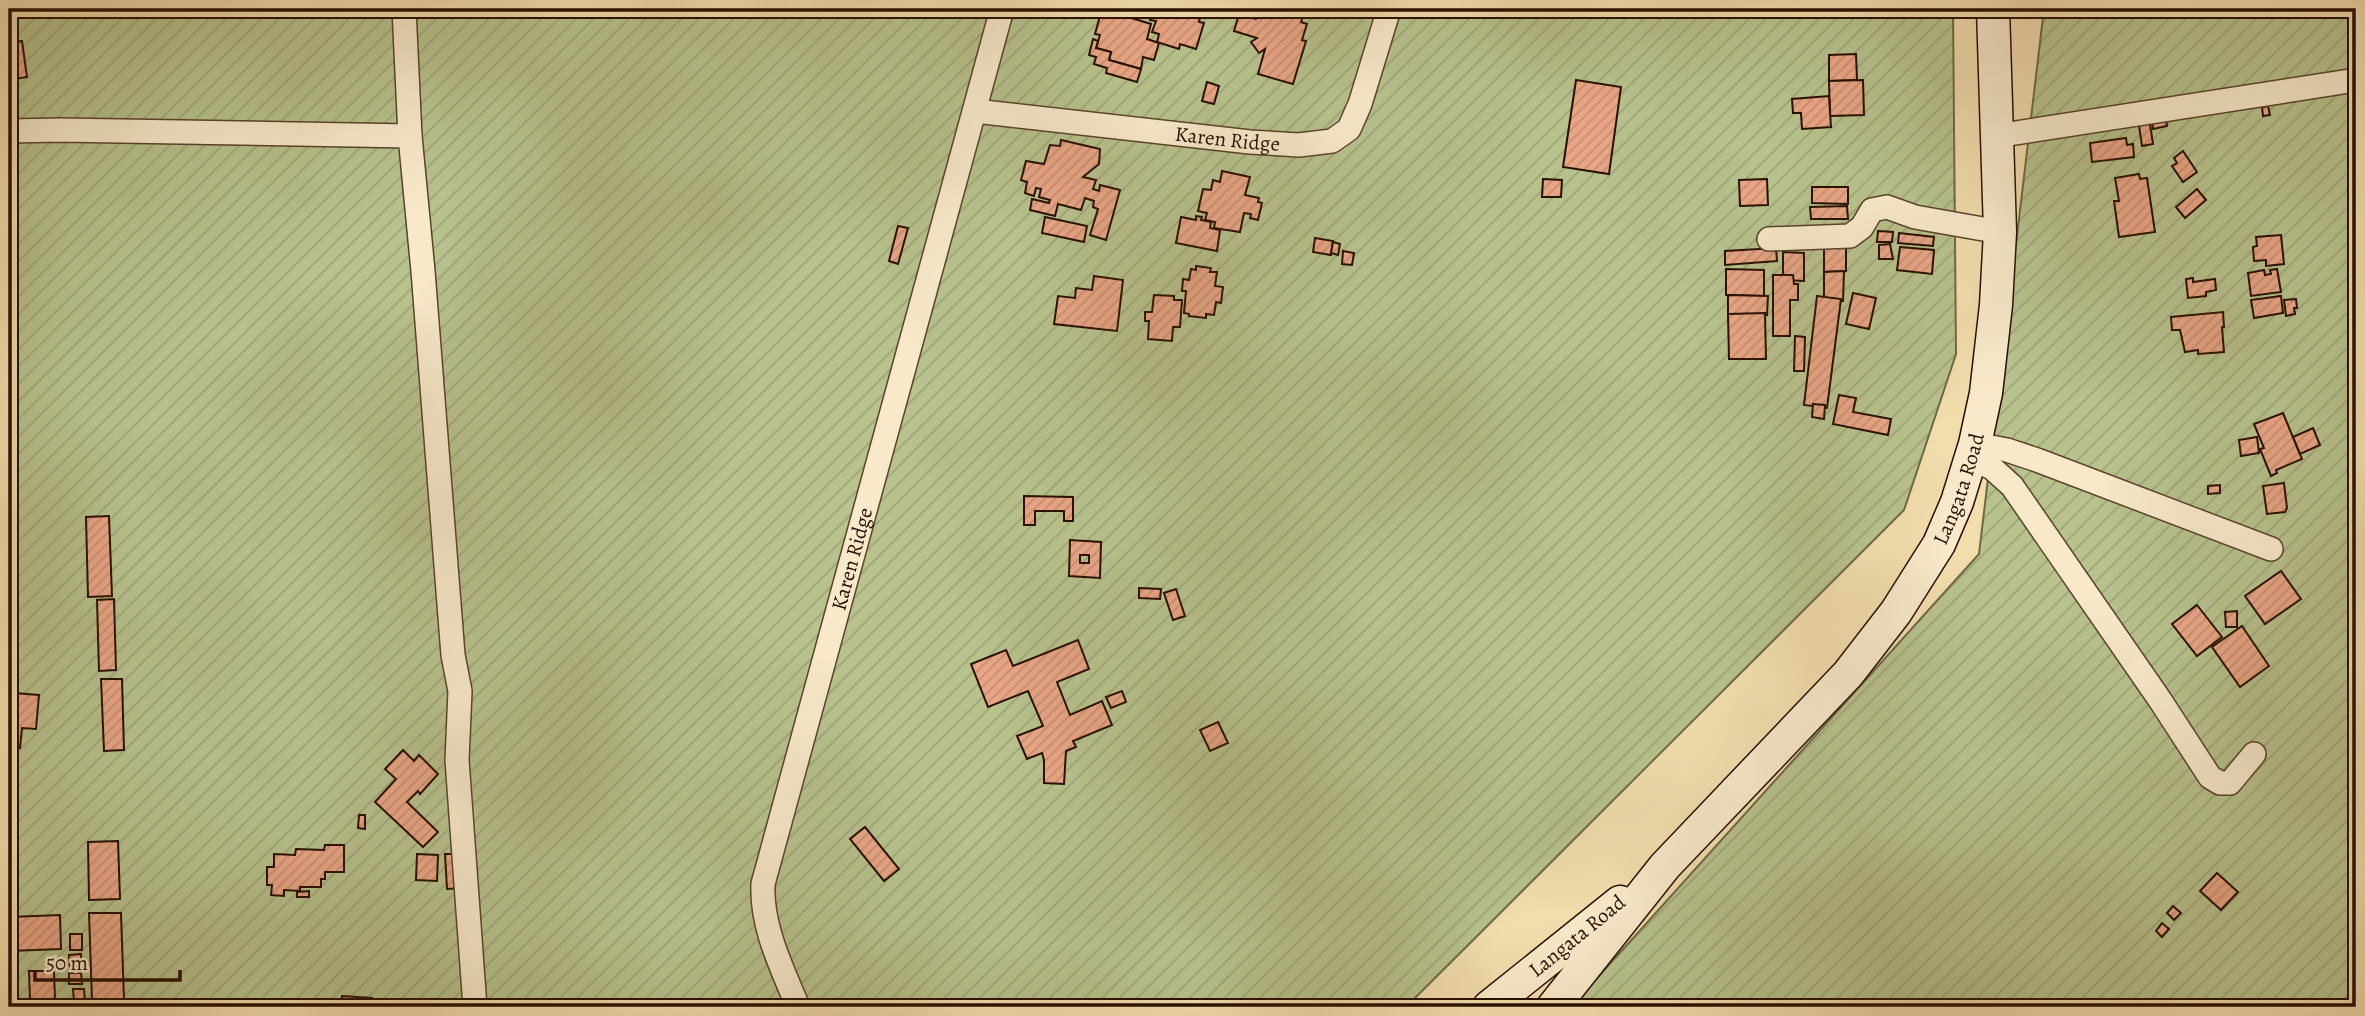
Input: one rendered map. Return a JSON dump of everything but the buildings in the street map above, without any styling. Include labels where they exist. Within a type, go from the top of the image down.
[{"type":"main road","name":"Langata Road","points":[[1553,1007],[1665,866],[1847,674],[1896,612],[1939,544],[1957,502],[1986,393],[1996,305],[2000,232],[1993,9]]},
{"type":"main road","name":"Langata Road","points":[[1489,1007],[1665,866]]},
{"type":"street","points":[[404,9],[410,136],[453,655],[460,691],[457,760],[475,1007]]},
{"type":"street","name":"Karen Ridge","points":[[798,1007],[767,926],[762,906],[763,884],[1002,9]]},
{"type":"street","name":"Karen Ridge","points":[[975,111],[1250,142],[1299,145],[1332,141],[1349,128],[1360,104],[1389,9]]},
{"type":"street","points":[[1996,136],[2356,80]]},
{"type":"street","points":[[9,131],[410,136]]},
{"type":"street","points":[[1769,239],[1850,236],[1862,227],[1872,210],[1887,207],[1915,217],[2000,232]]},
{"type":"street","points":[[1972,451],[2007,450],[2038,460],[2270,549]]},
{"type":"street","points":[[1972,451],[2012,486],[2160,699],[2210,777],[2220,783],[2230,783],[2255,754]]},
{"type":"green space","points":[[9,9],[1953,9],[1956,354],[1904,510],[1406,1007],[9,1007]]},
{"type":"green space","points":[[2044,9],[2356,9],[2356,1007],[1571,1007],[1979,554]]}]
